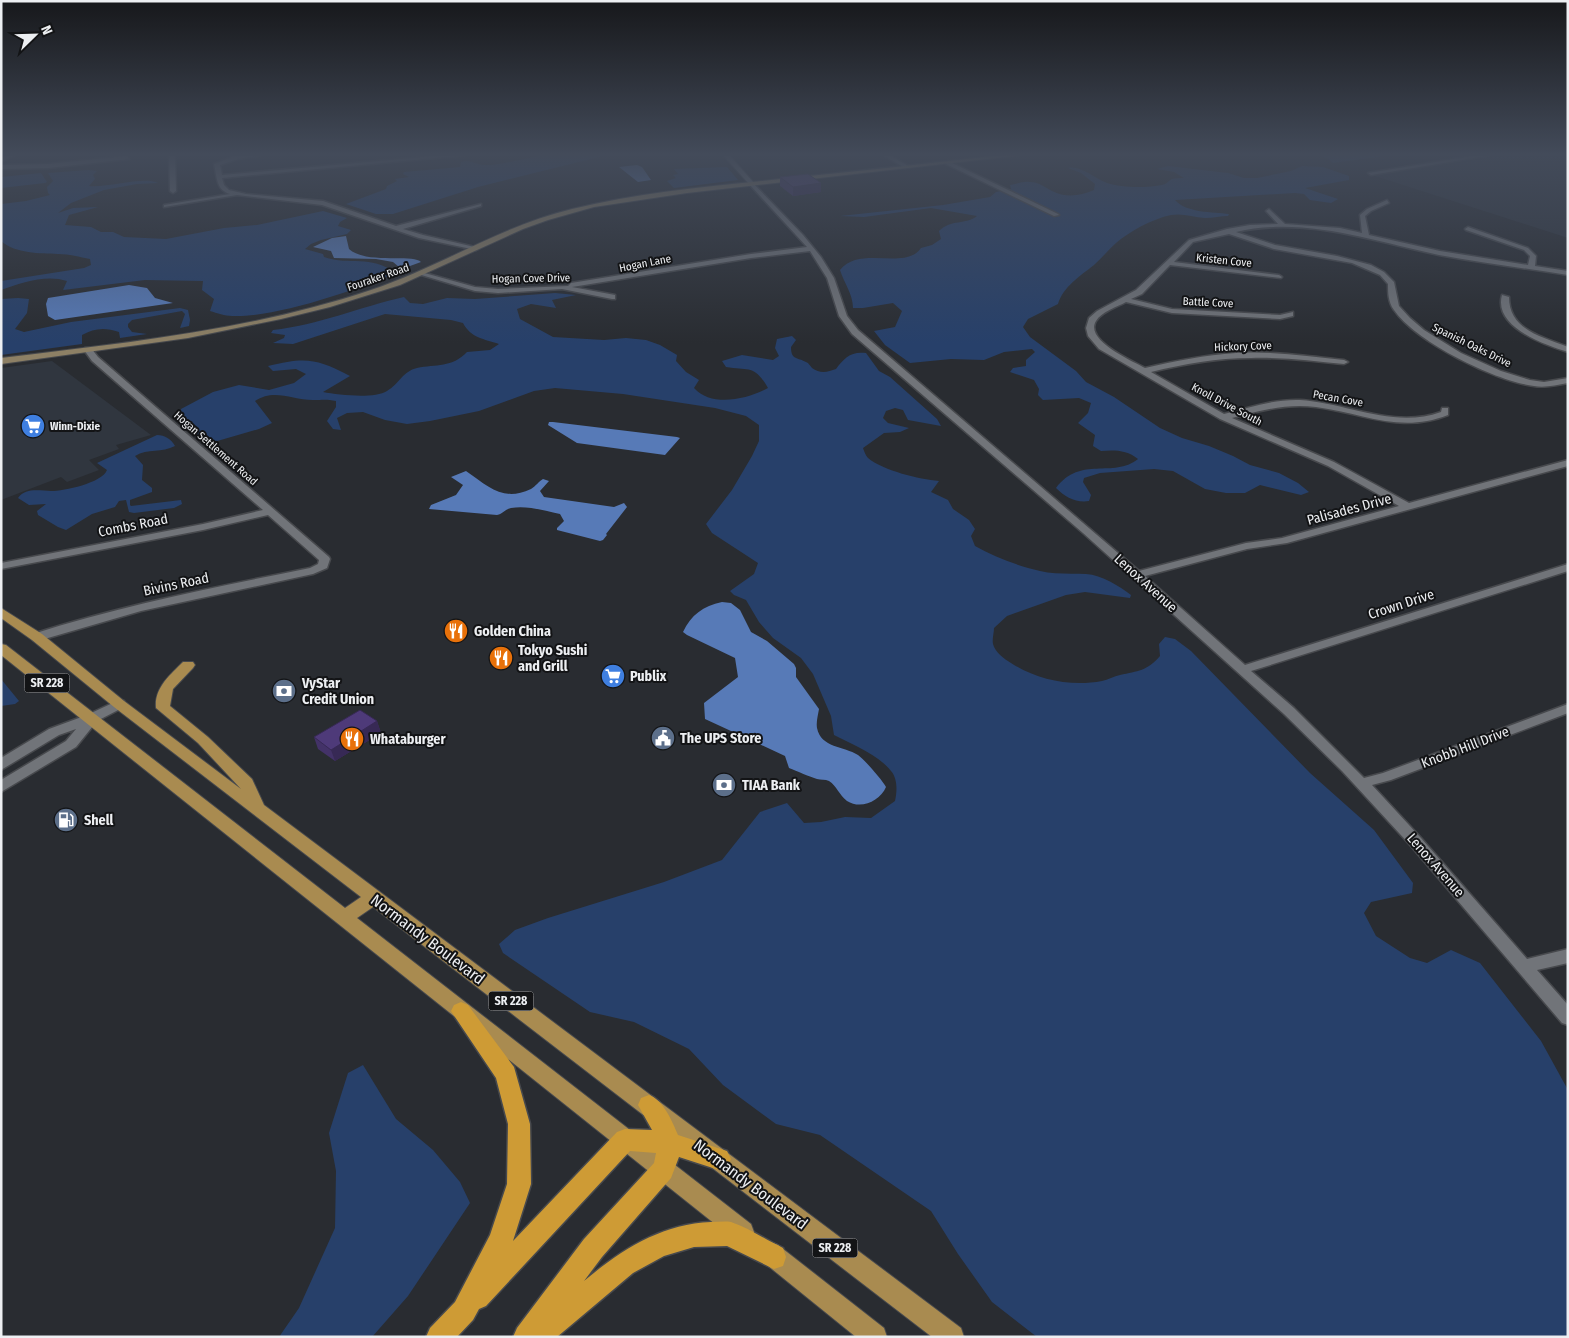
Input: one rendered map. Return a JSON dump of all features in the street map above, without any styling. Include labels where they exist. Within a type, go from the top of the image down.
[{"type":"highway","points":[[461,1011],[506,1074],[519,1124],[519,1184],[501,1240],[464,1311]]},
{"type":"highway","points":[[526,1337],[593,1248],[663,1170],[669,1156],[669,1143],[664,1128],[649,1106]]},
{"type":"highway","points":[[439,1337],[625,1140],[649,1139],[669,1143],[719,1159]]},
{"type":"highway","points":[[536,1337],[624,1264],[660,1245],[694,1235],[729,1234],[774,1256]]},
{"type":"main road","name":"Fouraker Road","points":[[1,361],[171,338],[282,317],[368,294],[421,274],[506,233],[549,217]]},
{"type":"main road","name":"Normandy Boulevard","points":[[1,612],[37,637],[119,704],[952,1337]]},
{"type":"main road","name":"SR 228","points":[[1,648],[876,1337]]},
{"type":"main road","points":[[188,665],[168,685],[163,700],[163,708],[202,740],[247,783],[258,809]]},
{"type":"main road","points":[[344,918],[374,897]]},
{"type":"street","points":[[362,217],[421,237],[476,248]]},
{"type":"street","points":[[394,229],[435,217]]},
{"type":"street","name":"Lenox Avenue","points":[[783,217],[811,248],[827,271],[845,322],[1244,669],[1362,783],[1416,842],[1568,1018]]},
{"type":"street","points":[[1275,217],[1283,225]]},
{"type":"street","points":[[1362,217],[1366,236]]},
{"type":"street","points":[[1126,300],[1138,292],[1191,240],[1250,227],[1283,225],[1324,228],[1440,253],[1568,273]]},
{"type":"street","points":[[1468,229],[1526,249],[1533,256],[1531,268]]},
{"type":"street","name":"Spanish Oaks Drive","points":[[1227,231],[1274,247],[1341,260],[1374,270],[1392,282],[1393,298],[1397,309],[1410,323],[1432,339],[1485,366],[1525,382],[1542,385],[1568,380]]},
{"type":"street","name":"Hogan Lane","points":[[571,285],[630,277],[664,269],[811,248]]},
{"type":"street","name":"Kristen Cove","points":[[1167,263],[1280,277]]},
{"type":"street","name":"Hogan Cove Drive","points":[[421,274],[475,289],[498,291],[562,287],[612,297]]},
{"type":"street","points":[[1505,297],[1507,313],[1515,323],[1537,337],[1568,350]]},
{"type":"street","name":"Battle Cove","points":[[1126,300],[1178,312],[1280,316],[1290,314]]},
{"type":"street","name":"Knoll Drive South","points":[[1126,300],[1100,313],[1092,320],[1090,328],[1092,336],[1099,344],[1223,417],[1331,464],[1408,507]]},
{"type":"street","name":"Hogan Settlement Road","points":[[88,350],[95,359],[325,559],[323,566]]},
{"type":"street","name":"Hickory Cove","points":[[1144,371],[1187,362],[1243,356],[1285,356],[1344,362]]},
{"type":"street","name":"Pecan Cove","points":[[1223,417],[1287,403],[1310,404],[1409,421],[1434,419],[1446,413],[1445,410]]},
{"type":"street","name":"Palisades Drive","points":[[1137,574],[1246,546],[1283,541],[1568,463]]},
{"type":"street","name":"Combs Road","points":[[1,566],[256,516],[270,511]]},
{"type":"street","name":"Bivins Road","points":[[37,637],[120,611],[313,571],[323,566]]},
{"type":"street","name":"Crown Drive","points":[[1244,669],[1568,567]]},
{"type":"street","points":[[1,765],[54,732],[92,718],[119,704]]},
{"type":"street","name":"Knobb Hill Drive","points":[[1362,783],[1386,777],[1568,708]]},
{"type":"street","points":[[1,787],[71,744],[92,718]]},
{"type":"street","points":[[1524,966],[1568,956]]},
{"type":"shaded area","points":[[1,217],[68,217],[65,225],[91,227],[101,232],[113,232],[124,237],[166,239],[293,217],[345,217],[347,218],[340,222],[338,226],[351,230],[347,234],[321,240],[305,249],[323,254],[324,257],[343,261],[377,264],[396,273],[360,287],[292,308],[270,313],[229,316],[210,311],[214,299],[202,290],[203,281],[145,280],[63,290],[67,281],[51,278],[34,280],[1,290],[1,281],[84,268],[91,265],[90,259],[66,254],[21,251],[1,241]]},
{"type":"shaded area","points":[[975,217],[1162,217],[1142,226],[1116,243],[1094,265],[1073,282],[1064,292],[1058,304],[1028,319],[1023,327],[1030,337],[1076,371],[1086,382],[1114,397],[1160,428],[1182,438],[1209,446],[1250,465],[1279,473],[1298,483],[1309,492],[1301,495],[1260,485],[1245,493],[1226,493],[1205,489],[1173,471],[1154,469],[1100,473],[1084,478],[1083,482],[1091,495],[1089,501],[1071,499],[1063,494],[1056,488],[1066,478],[1076,472],[1128,465],[1138,459],[1125,452],[1101,451],[1093,446],[1095,435],[1078,423],[1088,413],[1091,403],[1079,398],[1043,400],[1038,395],[1039,389],[1034,380],[1010,372],[1013,368],[1026,366],[1026,360],[1035,352],[1032,349],[1004,352],[984,360],[951,359],[910,363],[885,345],[874,331],[895,327],[902,311],[893,303],[853,308],[850,293],[840,270],[849,263],[859,259],[904,258],[914,255],[921,248],[932,245],[941,239],[939,231],[944,227]]},
{"type":"shaded area","points":[[1504,217],[1568,217],[1568,238]]},
{"type":"shaded area","points":[[346,236],[349,249],[357,254],[378,258],[409,258],[421,262],[399,267],[393,262],[376,259],[334,258],[331,251],[313,247],[332,238]]},
{"type":"shaded area","points":[[129,285],[147,288],[155,298],[173,303],[55,320],[48,316],[46,304],[48,298]]},
{"type":"shaded area","points":[[555,293],[576,295],[552,300],[556,308],[531,304],[517,309],[520,319],[553,337],[604,340],[626,338],[646,340],[660,345],[677,355],[676,361],[686,372],[699,380],[694,388],[710,398],[720,400],[741,398],[768,388],[755,372],[726,367],[722,361],[742,355],[773,360],[779,356],[775,348],[777,339],[792,336],[796,340],[791,347],[793,356],[807,362],[812,368],[821,372],[836,369],[852,354],[866,353],[879,371],[890,377],[937,419],[941,426],[908,420],[903,410],[895,408],[886,411],[883,418],[888,423],[909,428],[900,432],[884,433],[863,448],[868,458],[892,470],[939,481],[931,492],[948,500],[953,509],[969,520],[975,529],[971,536],[975,546],[982,550],[1006,561],[1040,571],[1098,576],[1131,595],[1130,598],[1085,592],[1066,595],[1007,616],[994,628],[993,644],[1000,655],[1021,669],[1043,678],[1055,681],[1090,683],[1146,668],[1160,656],[1159,644],[1165,637],[1175,639],[1191,651],[1310,773],[1374,830],[1413,883],[1412,893],[1371,902],[1364,913],[1376,936],[1410,958],[1427,963],[1451,950],[1480,963],[1541,1041],[1568,1090],[1568,1337],[1037,1337],[992,1302],[958,1254],[931,1211],[820,1135],[776,1124],[723,1085],[689,1049],[634,1022],[590,1012],[503,953],[499,944],[515,930],[664,882],[722,860],[760,812],[787,803],[804,823],[845,817],[871,818],[895,801],[896,794],[895,778],[886,765],[864,750],[834,735],[831,716],[813,674],[801,658],[773,638],[759,622],[746,600],[734,595],[730,591],[754,574],[758,563],[712,533],[706,524],[732,490],[759,441],[759,425],[746,416],[715,408],[623,394],[555,388],[534,391],[479,411],[407,424],[385,420],[363,412],[347,413],[337,418],[341,430],[333,429],[327,421],[336,407],[336,401],[305,400],[269,395],[255,401],[272,423],[259,429],[207,444],[180,418],[181,409],[213,392],[239,385],[269,390],[294,383],[306,374],[296,369],[273,371],[268,366],[301,360],[319,363],[350,376],[323,392],[365,396],[387,391],[408,372],[417,368],[450,363],[456,361],[467,352],[490,350],[499,344],[474,335],[463,323],[451,320],[385,314],[293,344],[273,343],[284,338],[285,335],[271,333],[273,330],[323,320],[404,297],[410,303],[423,304],[447,298],[475,299]]},
{"type":"shaded area","points":[[1,299],[29,299],[27,313],[15,329],[24,332],[71,322],[180,308],[188,310],[190,320],[189,326],[180,328],[185,314],[182,311],[132,320],[128,327],[132,332],[147,334],[120,338],[119,332],[100,329],[82,335],[82,344],[1,355]]},
{"type":"shaded area","points":[[52,361],[151,435],[116,445],[119,449],[89,460],[99,470],[67,482],[61,477],[1,500],[1,368]]},
{"type":"shaded area","points":[[549,422],[680,438],[665,455],[577,443],[548,425]]},
{"type":"shaded area","points":[[157,435],[168,438],[175,446],[135,456],[143,465],[142,480],[152,488],[152,492],[130,500],[130,505],[181,500],[182,504],[174,508],[134,513],[129,512],[126,500],[119,501],[115,507],[92,514],[66,530],[38,515],[37,511],[46,504],[29,505],[18,498],[29,491],[57,491],[73,488],[98,479],[107,470],[97,463]]},
{"type":"shaded area","points":[[466,471],[489,487],[504,493],[521,493],[531,489],[543,479],[549,481],[540,491],[544,497],[614,507],[624,503],[627,507],[607,535],[600,541],[557,530],[564,521],[560,514],[536,509],[511,508],[497,515],[429,509],[431,505],[456,495],[463,485],[451,477]]},
{"type":"shaded area","points":[[722,602],[731,603],[740,610],[751,632],[767,641],[794,664],[796,677],[819,709],[817,728],[819,735],[828,743],[858,755],[886,787],[875,800],[870,803],[852,804],[844,799],[829,781],[814,778],[789,768],[785,756],[705,719],[704,703],[738,677],[735,658],[683,632],[698,612]]},
{"type":"shaded area","points":[[1,679],[19,701],[15,704],[1,706]]},
{"type":"shaded area","points":[[363,1065],[396,1119],[433,1150],[460,1182],[470,1203],[408,1296],[372,1337],[279,1337],[299,1308],[335,1228],[336,1171],[329,1133],[348,1073]]},
{"type":"building","points":[[360,710],[377,721],[331,750],[314,737]]},
{"type":"place","name":"Winn-Dixie","points":[[33,426]]},
{"type":"place","name":"Golden China","points":[[456,631]]},
{"type":"place","name":"Tokyo Sushi and Grill","points":[[501,658]]},
{"type":"place","name":"Publix","points":[[613,676]]},
{"type":"place","name":"VyStar Credit Union","points":[[284,691]]},
{"type":"place","name":"The UPS Store","points":[[663,738]]},
{"type":"place","name":"Whataburger","points":[[352,739]]},
{"type":"place","name":"TIAA Bank","points":[[724,785]]},
{"type":"place","name":"Shell","points":[[66,820]]}]
